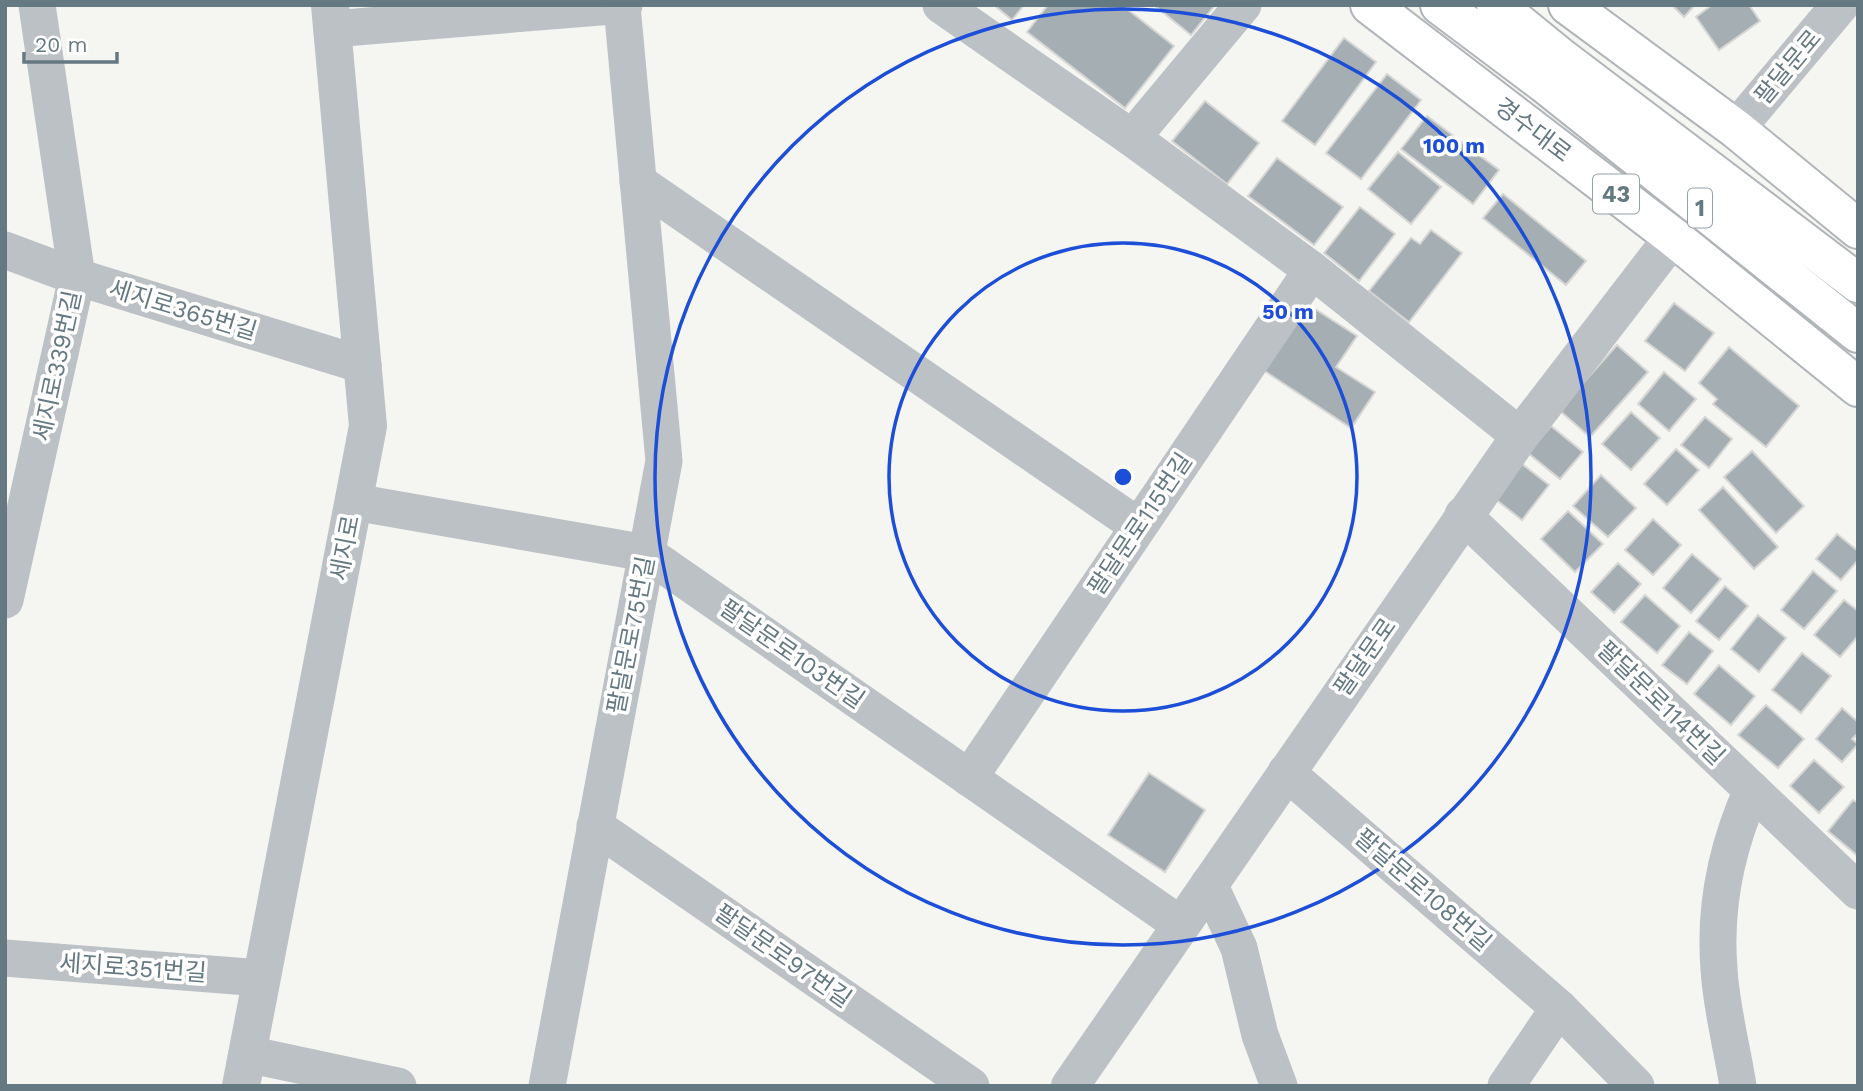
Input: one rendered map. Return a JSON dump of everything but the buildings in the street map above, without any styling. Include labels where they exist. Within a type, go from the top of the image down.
[{"type":"main road","name":"경수대로","points":[[1370,5],[1673,237],[1858,387]]},
{"type":"main road","name":"경수대로","points":[[1440,5],[1552,71]]},
{"type":"main road","name":"1","points":[[1496,5],[1552,71],[1858,333]]},
{"type":"main road","points":[[1568,5],[1736,129],[1858,229]]},
{"type":"main road","name":"1","points":[[1552,71],[1718,174],[1858,283]]},
{"type":"street","name":"세지로339번길","points":[[5,600],[13,528],[77,277],[37,5]]},
{"type":"street","points":[[941,5],[1132,138],[1312,270],[1520,436]]},
{"type":"street","points":[[1132,138],[1243,5]]},
{"type":"street","name":"팔달문로","points":[[1736,129],[1840,5]]},
{"type":"street","points":[[331,17],[623,6]]},
{"type":"street","name":"팔달문로75번길","points":[[547,1086],[664,461],[623,6]]},
{"type":"street","name":"세지로","points":[[244,1070],[368,426],[331,17]]},
{"type":"street","points":[[638,181],[1138,526]]},
{"type":"street","name":"팔달문로","points":[[1070,1086],[1463,515],[1520,436],[1673,237]]},
{"type":"street","name":"세지로365번길","points":[[5,250],[77,277],[363,365]]},
{"type":"street","name":"팔달문로115번길","points":[[969,778],[1312,270]]},
{"type":"street","name":"팔달문로103번길","points":[[354,502],[646,554],[1181,925]]},
{"type":"street","name":"팔달문로114번길","points":[[1463,515],[1858,891]]},
{"type":"street","name":"팔달문로108번길","points":[[1286,772],[1559,1008],[1636,1086]]},
{"type":"street","points":[[1738,1086],[1719,969],[1719,906],[1736,825],[1752,790]]},
{"type":"street","name":"팔달문로97번길","points":[[595,826],[971,1086]]},
{"type":"street","points":[[1209,884],[1239,948],[1261,1035],[1279,1086]]},
{"type":"street","name":"세지로351번길","points":[[5,958],[261,978]]},
{"type":"street","points":[[1506,1086],[1559,1008]]},
{"type":"street","points":[[244,1070],[398,1086]]}]
